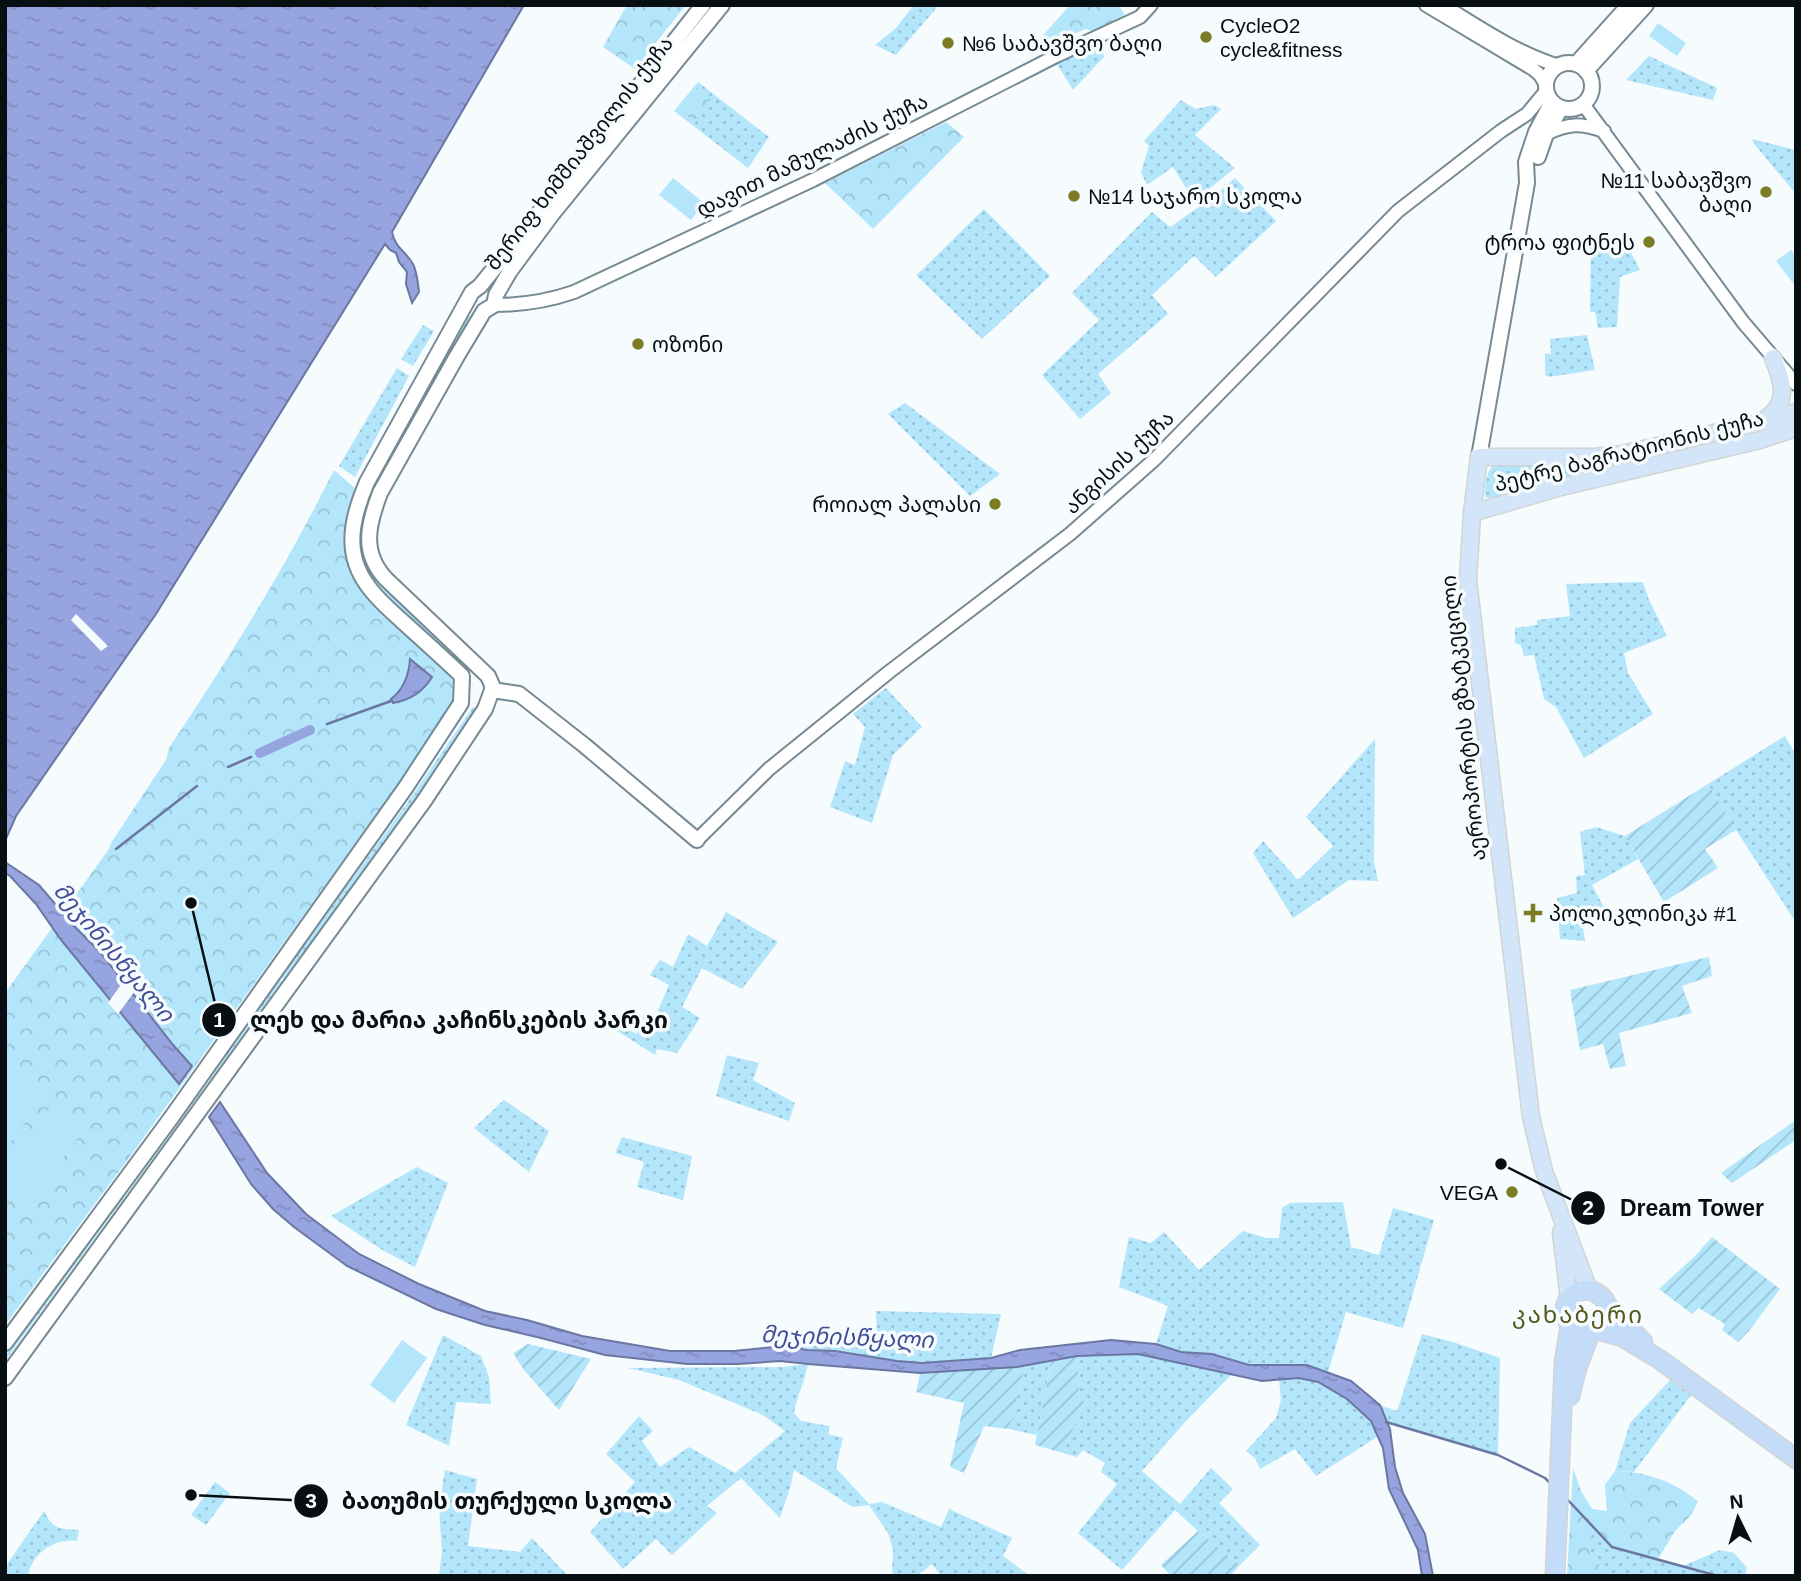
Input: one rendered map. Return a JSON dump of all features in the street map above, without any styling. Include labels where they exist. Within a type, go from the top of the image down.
[{"type":"highway","points":[[1563,1576],[1564,1363],[1570,1326],[1565,1313],[1569,1299],[1581,1290],[1597,1293],[1659,1359]]},
{"type":"highway","points":[[1563,1480],[1570,1397],[1580,1359],[1594,1331],[1604,1324],[1608,1306]]},
{"type":"highway","points":[[1570,1326],[1583,1333],[1594,1331],[1622,1337],[1659,1359],[1796,1459]]},
{"type":"highway","points":[[1555,1576],[1562,1514]]},
{"type":"main road","name":"შერიფ ხიმშიაშვილის ქუჩა","points":[[480,286],[704,5]]},
{"type":"main road","name":"შერიფ ხიმშიაშვილის ქუჩა","points":[[492,690],[490,680],[483,670],[380,572],[371,555],[369,537],[373,513],[380,494],[457,356],[510,271],[553,213],[722,5]]},
{"type":"main road","points":[[1581,68],[1629,5]]},
{"type":"main road","points":[[1581,68],[1646,5]]},
{"type":"main road","points":[[1564,64],[1581,68],[1590,78],[1592,87],[1589,98],[1577,108],[1551,96],[1552,71],[1559,66],[1564,64]]},
{"type":"main road","name":"აეროპორტის გზატკეცილი","points":[[1527,183],[1546,134],[1551,96]]},
{"type":"main road","name":"აეროპორტის გზატკეცილი","points":[[1551,96],[1526,163],[1527,183],[1479,457],[1468,580],[1531,1116],[1544,1171],[1589,1290]]},
{"type":"main road","points":[[5,1343],[214,1058],[406,787],[461,703],[462,676],[367,585],[356,563],[353,541],[356,507],[367,482],[472,292],[480,286],[490,287],[491,304],[474,308],[470,297]]},
{"type":"main road","points":[[1758,423],[1778,409],[1781,398],[1779,375],[1773,358]]},
{"type":"main road","name":"პეტრე ბაგრატიონის ქუჩა","points":[[1479,457],[1594,457],[1622,454],[1796,412]]},
{"type":"main road","name":"პეტრე ბაგრატიონის ქუჩა","points":[[1472,513],[1561,487],[1777,435],[1796,428]]},
{"type":"main road","points":[[1777,435],[1796,434]]},
{"type":"main road","points":[[1556,457],[1546,468],[1546,474],[1548,480],[1561,487]]},
{"type":"main road","points":[[462,676],[474,670],[483,670]]},
{"type":"main road","points":[[5,1378],[424,801],[485,709],[492,690],[519,694],[697,840]]},
{"type":"main road","points":[[461,703],[485,709]]},
{"type":"main road","name":"აეროპორტის გზატკეცილი","points":[[1556,1206],[1569,1299]]},
{"type":"street","name":"დავით მამულაძის ქუჩა","points":[[491,304],[512,305],[551,300],[575,292],[813,180],[1140,16],[1151,5]]},
{"type":"street","points":[[1426,5],[1533,69],[1540,75],[1551,96]]},
{"type":"street","points":[[1443,5],[1514,48],[1559,66]]},
{"type":"street","name":"ანგისის ქუჩა","points":[[697,840],[769,769],[1070,534],[1154,460],[1398,211],[1551,96]]},
{"type":"street","points":[[1583,104],[1743,323],[1793,379]]},
{"type":"street","points":[[1546,134],[1572,125],[1586,125],[1604,131]]},
{"type":"green space","points":[[627,5],[686,5],[635,69],[603,47]]},
{"type":"green space","points":[[914,5],[939,5],[896,55],[875,45],[895,29]]},
{"type":"green space","points":[[1070,5],[1118,5],[1124,13],[1093,31],[1085,29],[1044,48],[1038,41]]},
{"type":"green space","points":[[1658,23],[1686,43],[1677,56],[1649,36]]},
{"type":"green space","points":[[1097,44],[1103,50],[1104,57],[1073,90],[1057,64]]},
{"type":"green space","points":[[1649,56],[1717,88],[1713,100],[1626,80]]},
{"type":"green space","points":[[698,82],[769,137],[748,168],[674,111]]},
{"type":"green space","points":[[698,87],[712,98],[694,121],[679,109]]},
{"type":"green space","points":[[1181,100],[1196,109],[1214,105],[1221,109],[1195,135],[1235,168],[1193,199],[1173,167],[1147,185],[1141,172],[1149,146],[1144,141]]},
{"type":"green space","points":[[946,122],[964,137],[873,229],[825,183]]},
{"type":"green space","points":[[1752,139],[1796,150],[1796,194],[1755,145]]},
{"type":"green space","points":[[673,178],[704,203],[691,220],[659,195]]},
{"type":"green space","points":[[1235,178],[1276,221],[1216,277],[1194,256],[1152,295],[1168,314],[1098,374],[1111,393],[1080,419],[1042,375],[1099,320],[1072,293],[1152,212],[1170,227]]},
{"type":"green space","points":[[984,209],[1050,276],[982,339],[916,275]]},
{"type":"green space","points":[[1591,245],[1628,247],[1640,270],[1620,277],[1617,327],[1598,328],[1595,312],[1590,312]]},
{"type":"green space","points":[[1791,250],[1796,256],[1796,287],[1776,261]]},
{"type":"green space","points":[[466,314],[473,319],[433,381],[374,491],[367,510],[364,536],[367,560],[378,581],[471,666],[467,670],[370,580],[358,549],[358,533],[366,493]]},
{"type":"green space","points":[[423,325],[434,331],[413,366],[401,359]]},
{"type":"green space","points":[[1587,335],[1595,370],[1549,377],[1545,375],[1545,353],[1551,354],[1550,339]]},
{"type":"green space","points":[[397,368],[409,376],[355,477],[339,466]]},
{"type":"green space","points":[[905,403],[1000,474],[970,496],[888,414]]},
{"type":"green space","points":[[1642,457],[1643,460],[1555,480],[1554,466],[1590,465]]},
{"type":"green space","points":[[1541,462],[1547,485],[1493,499],[1485,497],[1488,473],[1496,463]]},
{"type":"green space","points":[[334,470],[356,489],[346,531],[354,575],[359,587],[449,672],[453,682],[452,708],[137,1147],[5,1325],[5,993],[109,849],[166,760],[169,748],[277,577]]},
{"type":"green space","points":[[1643,582],[1667,636],[1624,653],[1628,673],[1653,714],[1584,758],[1556,707],[1544,699],[1534,655],[1524,656],[1521,645],[1515,643],[1515,628],[1537,625],[1537,620],[1570,616],[1566,584]]},
{"type":"green space","points":[[886,688],[922,727],[893,755],[872,823],[830,807],[845,761],[855,765],[865,727],[853,714]]},
{"type":"green space","points":[[473,707],[477,710],[474,720],[283,979],[281,977]]},
{"type":"green space","points":[[1785,736],[1793,750],[1796,750],[1796,916],[1793,918],[1708,784]]},
{"type":"green space","points":[[1375,739],[1374,862],[1378,881],[1349,880],[1293,918],[1253,853],[1263,841],[1298,880],[1333,846],[1306,817]]},
{"type":"green space","points":[[1708,784],[1736,830],[1705,849],[1718,868],[1664,902],[1625,836]]},
{"type":"green space","points":[[1596,827],[1625,836],[1638,859],[1592,885],[1608,915],[1582,921],[1585,941],[1560,939],[1557,898],[1577,893],[1576,876],[1585,875],[1580,832]]},
{"type":"green space","points":[[726,912],[778,942],[742,989],[702,968],[682,1007],[700,1018],[677,1053],[657,1049],[655,1055],[594,1016],[598,1015],[637,1034],[640,1017],[655,1017],[669,985],[650,975],[660,960],[673,967],[688,934],[707,946]]},
{"type":"green space","points":[[1709,957],[1712,976],[1682,986],[1692,1013],[1619,1033],[1626,1066],[1610,1069],[1603,1044],[1580,1050],[1570,990]]},
{"type":"green space","points":[[279,979],[282,981],[5,1361],[5,1356]]},
{"type":"green space","points":[[727,1055],[759,1063],[753,1080],[795,1103],[789,1121],[716,1096]]},
{"type":"green space","points":[[5,1067],[45,1096],[5,1150]]},
{"type":"green space","points":[[504,1100],[549,1131],[529,1172],[474,1128]]},
{"type":"green space","points":[[54,1103],[86,1127],[28,1205],[5,1189],[5,1170]]},
{"type":"green space","points":[[1796,1120],[1796,1140],[1732,1183],[1721,1173]]},
{"type":"green space","points":[[622,1137],[692,1156],[683,1200],[637,1187],[644,1162],[615,1153]]},
{"type":"green space","points":[[417,1167],[448,1183],[415,1267],[384,1251],[331,1216]]},
{"type":"green space","points":[[1343,1202],[1351,1247],[1379,1255],[1393,1208],[1434,1220],[1403,1328],[1346,1312],[1328,1372],[1307,1365],[1249,1365],[1212,1354],[1181,1352],[1156,1344],[1168,1306],[1119,1287],[1129,1237],[1151,1243],[1164,1232],[1199,1270],[1243,1231],[1266,1238],[1279,1238],[1282,1208],[1290,1203]]},
{"type":"green space","points":[[1712,1237],[1780,1289],[1738,1342],[1722,1330],[1725,1324],[1699,1308],[1692,1314],[1659,1289]]},
{"type":"green space","points":[[876,1311],[1001,1314],[991,1358],[922,1363],[789,1347],[789,1334],[877,1342]]},
{"type":"green space","points":[[1422,1334],[1500,1358],[1498,1455],[1387,1423],[1380,1405],[1397,1411]]},
{"type":"green space","points":[[443,1335],[481,1356],[489,1377],[491,1404],[456,1402],[449,1446],[406,1425]]},
{"type":"green space","points":[[402,1340],[427,1358],[394,1403],[370,1385]]},
{"type":"green space","points":[[528,1344],[591,1359],[559,1410],[524,1370],[513,1353]]},
{"type":"green space","points":[[1138,1354],[1232,1374],[1142,1471],[1180,1504],[1211,1468],[1233,1489],[1219,1503],[1260,1545],[1240,1565],[1175,1510],[1122,1570],[1078,1533],[1117,1484],[1101,1472],[1105,1463],[1083,1450],[1077,1457],[1063,1453],[1084,1403],[1079,1388],[1077,1356]]},
{"type":"green space","points":[[1077,1356],[1079,1388],[1084,1403],[1063,1453],[1035,1445],[1051,1361]]},
{"type":"green space","points":[[1051,1361],[1037,1435],[1009,1429],[1026,1365]]},
{"type":"green space","points":[[808,1364],[794,1413],[801,1421],[830,1426],[828,1434],[843,1438],[836,1468],[869,1504],[882,1502],[941,1527],[949,1509],[1012,1538],[1003,1556],[1030,1576],[941,1576],[932,1564],[917,1576],[895,1576],[892,1572],[893,1550],[888,1533],[869,1505],[853,1507],[794,1470],[780,1518],[741,1478],[707,1506],[717,1513],[672,1555],[656,1539],[623,1569],[590,1532],[635,1482],[606,1454],[639,1416],[653,1431],[642,1441],[660,1467],[689,1447],[735,1473],[785,1431],[763,1415],[679,1380],[628,1368],[783,1367]]},
{"type":"green space","points":[[1026,1365],[1009,1429],[984,1426],[964,1473],[950,1467],[964,1403],[916,1392],[920,1373]]},
{"type":"green space","points":[[1299,1378],[1329,1388],[1347,1399],[1370,1421],[1377,1437],[1316,1476],[1295,1449],[1260,1469],[1255,1458],[1246,1451],[1276,1418],[1281,1400],[1279,1380]]},
{"type":"green space","points":[[1671,1379],[1691,1395],[1634,1472],[1615,1471],[1630,1423]]},
{"type":"green space","points":[[1573,1468],[1581,1491],[1592,1509],[1607,1511],[1605,1485],[1615,1471],[1638,1473],[1659,1479],[1698,1501],[1692,1514],[1675,1531],[1658,1559],[1612,1547],[1592,1525],[1590,1554],[1606,1573],[1612,1576],[1567,1576]]},
{"type":"green space","points":[[445,1470],[477,1479],[468,1546],[520,1552],[532,1538],[568,1576],[439,1576],[442,1552],[439,1507]]},
{"type":"green space","points":[[215,1482],[230,1493],[206,1525],[191,1515]]},
{"type":"green space","points":[[44,1511],[54,1525],[79,1530],[77,1541],[61,1542],[39,1554],[28,1576],[5,1576],[5,1567]]},
{"type":"green space","points":[[1591,1525],[1612,1547],[1683,1566],[1720,1550],[1734,1553],[1747,1568],[1745,1576],[1612,1576],[1606,1573],[1590,1554]]},
{"type":"green space","points":[[1198,1531],[1240,1565],[1230,1576],[1171,1576],[1161,1565]]},
{"type":"water","points":[[5,5],[524,5],[392,232],[398,245],[413,264],[419,292],[412,303],[406,284],[407,272],[396,253],[385,244],[156,614],[16,816],[5,841]]},
{"type":"water","points":[[410,659],[432,677],[416,694],[393,703],[391,699],[405,681]]},
{"type":"water","points":[[5,862],[39,885],[99,951],[192,1066],[179,1084],[61,940],[36,904],[5,873]]},
{"type":"water","points":[[220,1102],[267,1173],[306,1214],[359,1254],[419,1284],[485,1311],[582,1336],[670,1351],[734,1351],[783,1346],[922,1363],[991,1358],[1020,1350],[1111,1340],[1156,1344],[1181,1352],[1212,1354],[1249,1365],[1307,1365],[1351,1381],[1380,1405],[1390,1429],[1395,1467],[1403,1493],[1425,1534],[1433,1576],[1422,1576],[1418,1550],[1389,1489],[1383,1448],[1371,1421],[1347,1399],[1318,1382],[1299,1378],[1262,1381],[1138,1354],[1077,1356],[1017,1367],[920,1373],[780,1361],[687,1364],[605,1355],[485,1325],[436,1309],[347,1266],[294,1227],[273,1209],[251,1184],[209,1117]]},
{"type":"pier","points":[[76,614],[108,646],[101,651],[71,620]]},
{"type":"pier","points":[[125,979],[135,991],[118,1014],[108,1003]]},
{"type":"waterway","points":[[327,724],[391,701]]},
{"type":"waterway","points":[[260,753],[310,730]]},
{"type":"waterway","points":[[228,767],[251,757]]},
{"type":"waterway","points":[[116,849],[197,786]]},
{"type":"waterway","points":[[1386,1422],[1498,1455],[1545,1478],[1552,1485]]},
{"type":"waterway","points":[[1567,1499],[1612,1547],[1718,1576]]},
{"type":"place","name":"CycleO2 cycle&fitness","points":[[1206,37]]},
{"type":"place","name":"№6 საბავშვო ბაღი","points":[[948,43]]},
{"type":"place","name":"№11 საბავშვო ბაღი","points":[[1766,192]]},
{"type":"place","name":"№14 საჯარო სკოლა","points":[[1074,196]]},
{"type":"place","name":"ტროა ფიტნეს","points":[[1649,242]]},
{"type":"place","name":"ოზონი","points":[[638,344]]},
{"type":"place","name":"როიალ პალასი","points":[[995,504]]},
{"type":"place","name":"ლეხ და მარია კაჩინსკების პარკი","points":[[191,903]]},
{"type":"place","name":"პოლიკლინიკა #1","points":[[1533,913]]},
{"type":"place","name":"Dream Tower","points":[[1501,1164]]},
{"type":"place","name":"VEGA","points":[[1512,1192]]},
{"type":"place","name":"ბათუმის თურქული სკოლა","points":[[191,1495]]},
{"type":"district","name":"კახაბერი","points":[[1578,1314]]},
{"type":"water label","name":"მეჯინისწყალი","points":[[114,952]]},
{"type":"water label","name":"მეჯინისწყალი","points":[[847,1337]]}]
